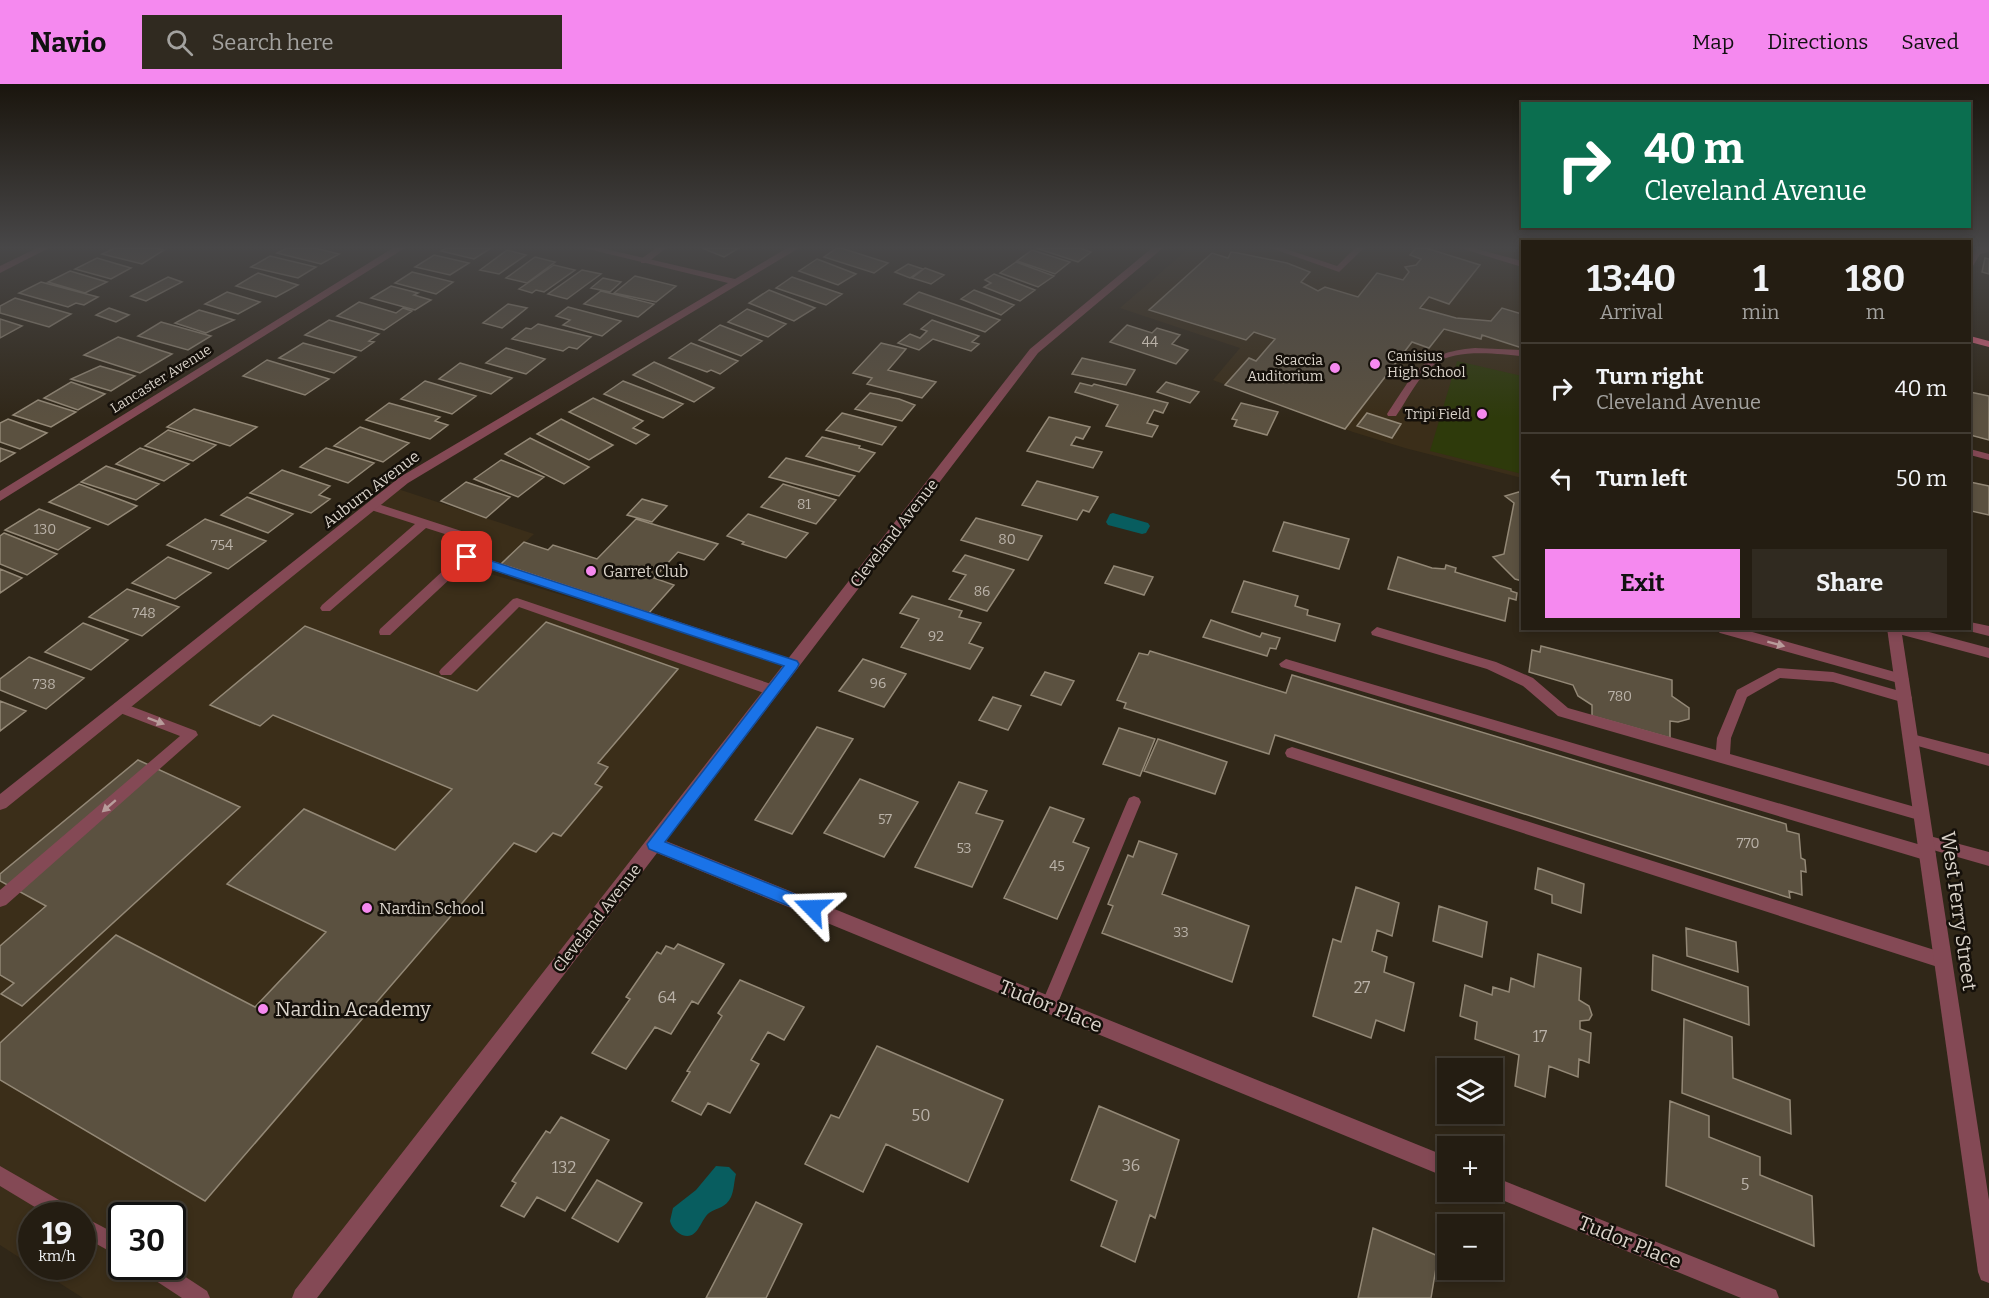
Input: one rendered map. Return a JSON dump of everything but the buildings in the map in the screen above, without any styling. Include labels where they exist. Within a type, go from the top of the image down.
[{"type":"main road","points":[[1971,339],[1989,344]]},
{"type":"street","name":"Lancaster Avenue","points":[[0,497],[309,305]]},
{"type":"street","name":"Auburn Avenue","points":[[0,802],[404,480],[698,305]]},
{"type":"street","name":"Cleveland Avenue","points":[[303,1298],[1034,351],[1090,305]]},
{"type":"street","name":"West Ferry Street","points":[[1895,630],[1989,1272]]},
{"type":"street","name":"Tudor Place","points":[[654,844],[1437,1164]]},
{"type":"street","name":"Tudor Place","points":[[1503,1190],[1768,1298]]},
{"type":"lane","points":[[1392,414],[1433,360],[1466,351],[1498,350],[1521,353]]},
{"type":"lane","points":[[1971,452],[1989,458]]},
{"type":"lane","points":[[372,506],[482,542],[385,632]]},
{"type":"lane","points":[[326,608],[424,523]]},
{"type":"lane","points":[[467,557],[793,664]]},
{"type":"lane","points":[[446,672],[517,602],[772,690]]},
{"type":"lane","points":[[1971,627],[1989,631]]},
{"type":"lane","points":[[1727,630],[1902,678]]},
{"type":"lane","points":[[1903,630],[1989,653]]},
{"type":"lane","points":[[1377,632],[1491,665],[1528,682],[1563,712],[1922,816]]},
{"type":"lane","points":[[1286,664],[1927,847],[1989,859]]},
{"type":"lane","points":[[1723,758],[1724,738],[1742,694],[1778,673],[1833,677],[1905,698]]},
{"type":"lane","points":[[0,900],[191,735],[120,707]]},
{"type":"lane","points":[[1912,739],[1989,760]]},
{"type":"lane","points":[[1292,753],[1944,961]]},
{"type":"lane","points":[[1049,1005],[1134,802]]},
{"type":"lane","points":[[0,1175],[45,1202]]},
{"type":"lane","points":[[172,1280],[200,1298]]},
{"type":"shaded area","name":"Canisius High School","points":[[1124,305],[1521,305],[1521,478],[1353,432],[1213,380],[1240,348],[1120,308]]},
{"type":"shaded area","name":"Nardin Academy","points":[[395,488],[534,534],[491,574],[793,664],[303,1298],[83,1298],[55,1280],[96,1280],[96,1202],[18,1202],[18,1257],[0,1245],[0,803]]},
{"type":"green space","name":"Tripi Field","points":[[1457,361],[1521,376],[1521,474],[1430,451]]},
{"type":"water","points":[[1113,513],[1148,523],[1150,526],[1146,533],[1142,534],[1108,525],[1106,522]]},
{"type":"water","points":[[716,1166],[729,1167],[736,1174],[731,1197],[724,1205],[706,1216],[695,1233],[682,1235],[674,1230],[670,1221],[673,1208],[696,1190]]},
{"type":"place","name":"Canisius High School","points":[[1375,364]]},
{"type":"place","name":"Scaccia Auditorium","points":[[1335,368]]},
{"type":"place","name":"Tripi Field","points":[[1482,414]]},
{"type":"place","name":"Garret Club","points":[[591,571]]},
{"type":"place","name":"Nardin School","points":[[367,908]]},
{"type":"place","name":"Nardin Academy","points":[[263,1009]]},
{"type":"route","points":[[467,557],[793,664],[654,844],[812,908]]}]
